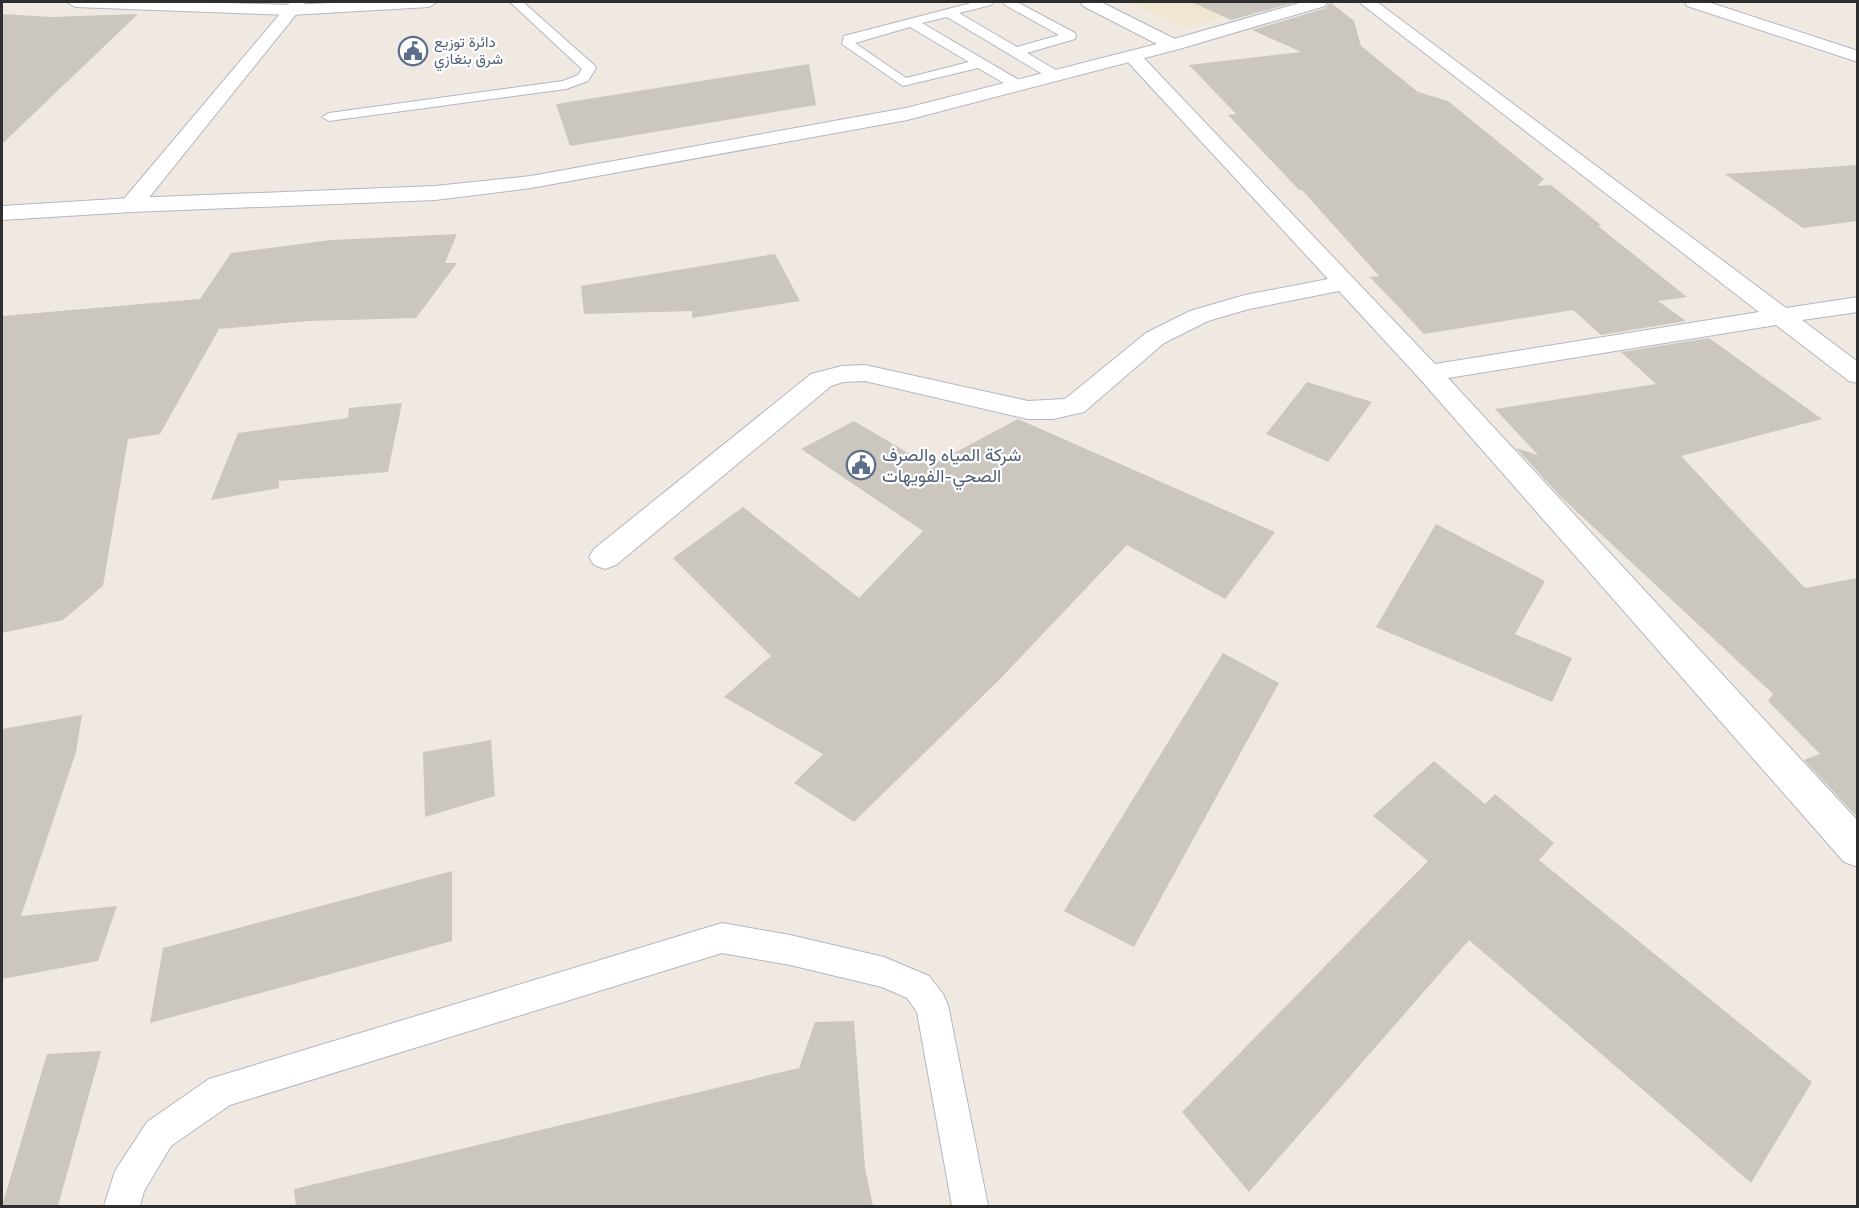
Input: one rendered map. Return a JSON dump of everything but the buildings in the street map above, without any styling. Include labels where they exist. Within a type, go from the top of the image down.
[{"type":"street","points":[[75,2],[294,6],[429,2]]},
{"type":"street","points":[[1089,2],[1173,45]]},
{"type":"street","points":[[2,213],[131,205],[435,193],[531,182],[907,114],[1133,57],[1319,2]]},
{"type":"street","points":[[1367,2],[1857,375]]},
{"type":"street","points":[[1693,2],[1857,57]]},
{"type":"street","points":[[131,205],[294,6]]},
{"type":"street","points":[[1133,57],[1429,373],[1857,849]]},
{"type":"street","points":[[605,557],[821,380],[842,374],[865,373],[1028,410],[1053,411],[1074,406],[1155,338],[1199,316],[1245,302],[1345,283]]},
{"type":"street","points":[[1429,373],[1857,304]]},
{"type":"lane","points":[[329,117],[566,85],[583,78],[589,68],[516,2]]},
{"type":"lane","points":[[980,63],[903,82],[848,44],[849,39],[987,2]]},
{"type":"lane","points":[[1009,2],[1070,36],[1016,52]]},
{"type":"lane","points":[[948,12],[1056,76]]},
{"type":"lane","points":[[911,22],[1019,86]]},
{"type":"lane","points":[[122,1206],[128,1184],[159,1134],[221,1091],[722,938],[790,950],[884,972],[918,987],[932,1005],[970,1206]]},
{"type":"shaded area","points":[[1128,2],[1273,2],[1184,28]]},
{"type":"place","name":"دائرة توزيع شرق بنغازي","points":[[413,51]]},
{"type":"place","name":"شركة المياه والصرف الصحي-الفويهات","points":[[861,465]]}]
